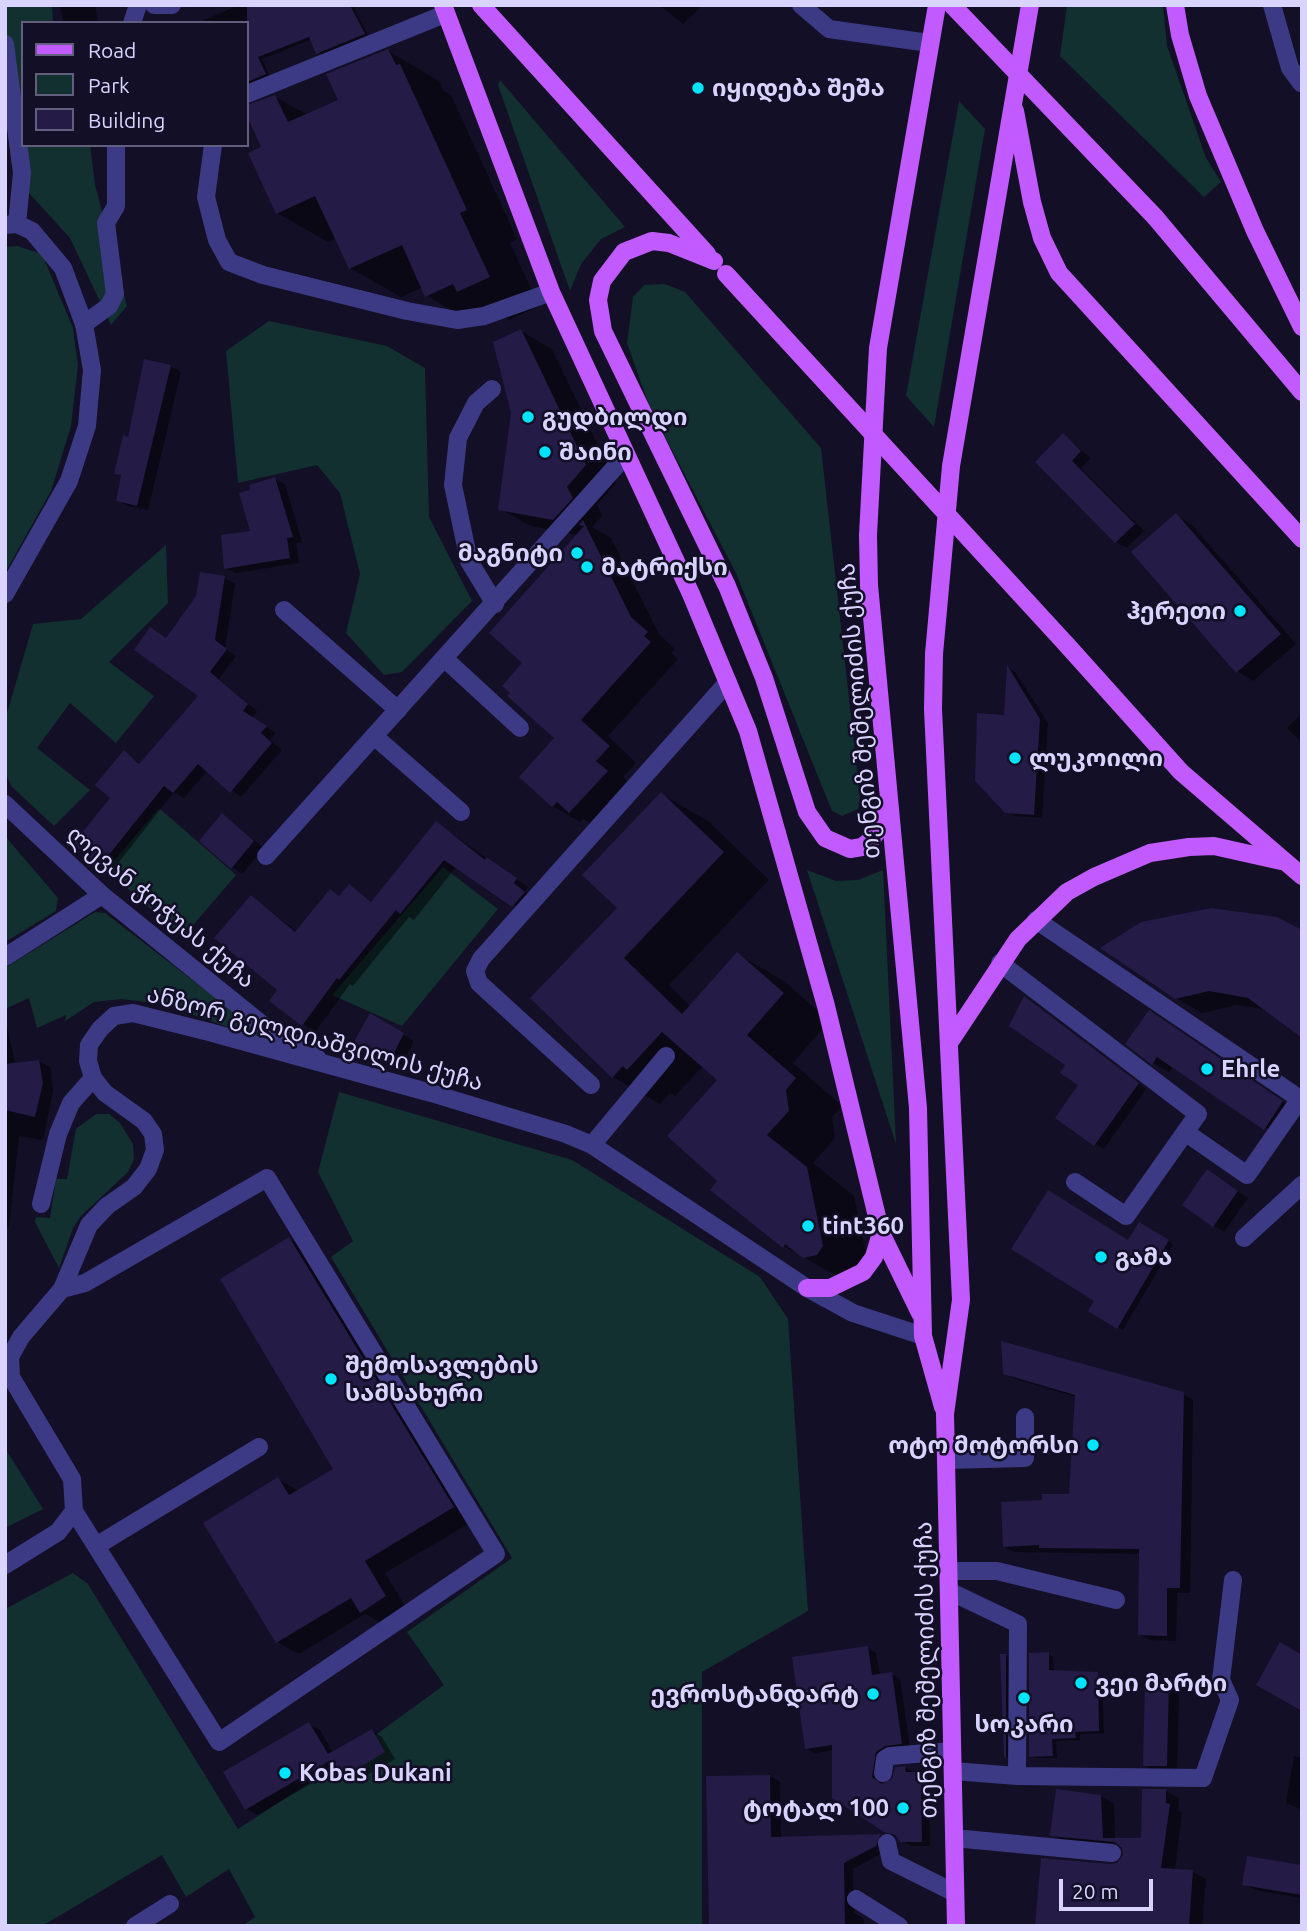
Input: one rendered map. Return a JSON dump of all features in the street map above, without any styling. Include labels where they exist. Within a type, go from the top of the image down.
[{"type":"main road","points":[[481,5],[1181,772],[1281,861],[1302,876]]},
{"type":"main road","name":"თენგიზ შეშელიძის ქუჩა","points":[[937,5],[883,307],[870,484],[869,585],[918,1108],[923,1327],[945,1414]]},
{"type":"main road","points":[[952,5],[1155,217],[1302,392]]},
{"type":"main road","name":"თენგიზ შეშელიძის ქუჩა","points":[[956,1926],[945,1414],[961,1300],[933,709],[940,559],[951,466],[1030,5]]},
{"type":"main road","points":[[1175,5],[1180,35],[1198,96],[1250,218],[1302,327]]},
{"type":"main road","points":[[444,9],[551,292],[748,731],[827,1006],[881,1233],[923,1327]]},
{"type":"main road","points":[[1013,99],[1035,214],[1042,238],[1059,273],[1302,539]]},
{"type":"main road","points":[[720,267],[687,248],[652,241],[624,252],[602,281],[598,300],[603,331],[727,586],[764,678],[807,812],[817,829],[837,846],[862,847],[880,827],[890,789]]},
{"type":"main road","points":[[949,1043],[1000,963],[1036,920],[1067,892],[1122,863],[1150,853],[1214,846],[1281,861]]},
{"type":"main road","points":[[807,1288],[830,1288],[863,1272],[874,1257],[881,1233]]},
{"type":"street","points":[[154,5],[172,5]]},
{"type":"street","points":[[800,5],[829,29],[929,43]]},
{"type":"street","points":[[1272,5],[1290,68],[1301,83]]},
{"type":"street","points":[[248,94],[444,9]]},
{"type":"street","points":[[5,44],[18,120],[22,173],[11,224],[32,231],[45,242],[63,268],[84,324],[92,370],[87,426],[69,481],[5,594]]},
{"type":"street","points":[[84,324],[109,306],[115,294],[106,223],[116,206],[116,147]]},
{"type":"street","points":[[213,147],[206,197],[217,240],[229,262],[263,275],[407,312],[457,320],[484,316],[551,292]]},
{"type":"street","points":[[492,389],[476,402],[457,438],[453,485],[469,561],[495,604]]},
{"type":"street","points":[[266,856],[626,455]]},
{"type":"street","points":[[284,610],[398,710]]},
{"type":"street","points":[[445,659],[520,728]]},
{"type":"street","points":[[591,1085],[478,983],[475,971],[481,959],[728,682]]},
{"type":"street","points":[[374,737],[461,812]]},
{"type":"street","name":"ლევან ჭოჭუას ქუჩა","points":[[5,804],[102,895],[264,1026],[326,1063]]},
{"type":"street","points":[[5,957],[102,895]]},
{"type":"street","points":[[1036,920],[1300,1099],[1247,1175],[1185,1132]]},
{"type":"street","points":[[1000,963],[1198,1114],[1126,1216],[1075,1182]]},
{"type":"street","name":"ანზორ გელდიაშვილის ქუჩა","points":[[93,1078],[88,1061],[89,1045],[100,1029],[114,1016],[133,1013],[431,1093],[592,1145],[807,1288],[853,1313],[923,1327]]},
{"type":"street","points":[[592,1145],[666,1056]]},
{"type":"street","points":[[41,1205],[58,1134],[71,1103],[93,1078],[105,1093],[144,1121],[153,1134],[155,1150],[148,1169],[134,1186],[107,1206],[89,1225],[62,1289],[21,1337],[10,1357],[11,1377],[72,1479],[74,1511],[219,1742],[496,1554],[267,1178],[85,1283],[62,1289]]},
{"type":"street","points":[[1244,1238],[1302,1185]]},
{"type":"street","points":[[946,1460],[1026,1458],[1025,1417]]},
{"type":"street","points":[[96,1546],[259,1447]]},
{"type":"street","points":[[5,1565],[58,1532],[74,1511]]},
{"type":"street","points":[[948,1571],[997,1571],[1116,1600]]},
{"type":"street","points":[[953,1771],[1017,1776],[1203,1778],[1230,1700],[1222,1680],[1233,1580]]},
{"type":"street","points":[[948,1591],[1018,1624],[1017,1776]]},
{"type":"street","points":[[883,1773],[885,1759],[890,1756],[952,1751]]},
{"type":"street","points":[[954,1838],[1112,1853]]},
{"type":"street","points":[[887,1843],[891,1861],[955,1893]]},
{"type":"street","points":[[856,1899],[900,1926]]},
{"type":"street","points":[[135,1926],[170,1904]]},
{"type":"green space","points":[[5,5],[52,5],[53,21],[21,21],[21,109],[5,41]]},
{"type":"green space","points":[[1067,5],[1163,5],[1167,46],[1206,158],[1221,182],[1204,197],[1060,56]]},
{"type":"green space","points":[[500,80],[625,227],[601,239],[581,264],[570,291],[498,85]]},
{"type":"green space","points":[[959,101],[985,129],[934,427],[906,396]]},
{"type":"green space","points":[[27,147],[90,147],[95,185],[127,306],[111,325],[70,238],[28,192]]},
{"type":"green space","points":[[17,246],[42,254],[73,328],[78,365],[71,426],[51,491],[5,573],[5,247]]},
{"type":"green space","points":[[665,284],[685,292],[821,448],[860,797],[858,809],[842,816],[832,811],[736,573],[650,408],[627,343],[633,297],[644,285]]},
{"type":"green space","points":[[269,321],[387,346],[425,368],[429,517],[472,601],[402,672],[384,675],[346,633],[360,574],[340,493],[317,465],[238,483],[226,351]]},
{"type":"green space","points":[[166,545],[168,603],[109,662],[154,696],[116,743],[70,703],[37,748],[90,790],[54,826],[11,786],[5,771],[5,720],[33,624],[81,619]]},
{"type":"green space","points":[[159,808],[236,875],[183,937],[106,870]]},
{"type":"green space","points":[[5,836],[58,898],[56,911],[5,942]]},
{"type":"green space","points":[[443,867],[498,909],[402,1026],[332,995]]},
{"type":"green space","points":[[807,870],[836,881],[858,880],[883,870],[896,1144]]},
{"type":"green space","points":[[95,912],[105,913],[264,1035],[285,1047],[162,1004],[121,999],[94,1002],[65,1021],[66,1015],[37,1028],[29,998],[5,1009],[5,968]]},
{"type":"green space","points":[[339,1092],[572,1160],[760,1277],[788,1319],[808,1611],[702,1672],[702,1926],[242,1926],[255,1917],[229,1869],[186,1897],[162,1855],[42,1926],[5,1926],[5,1609],[73,1573],[88,1584],[238,1829],[318,1777],[444,1685],[407,1632],[512,1558],[331,1257],[353,1241],[318,1172]]},
{"type":"green space","points":[[96,1114],[109,1114],[120,1123],[133,1144],[134,1159],[128,1172],[81,1216],[73,1228],[59,1268],[35,1222],[36,1217],[50,1218],[56,1179],[67,1179],[76,1129]]},
{"type":"green space","points":[[5,1448],[43,1509],[5,1528]]},
{"type":"building","points":[[247,5],[350,5],[365,34],[316,54],[309,37],[258,57],[266,74],[248,82]]},
{"type":"building","points":[[388,49],[396,65],[400,64],[467,210],[460,213],[490,277],[457,292],[453,284],[425,297],[402,245],[349,269],[315,196],[276,214],[248,153],[261,147],[248,118],[248,105],[275,95],[288,122],[338,100],[326,74]]},
{"type":"building","points":[[521,329],[586,465],[567,487],[573,498],[553,520],[498,510],[511,413],[493,342]]},
{"type":"building","points":[[144,359],[171,365],[137,506],[116,501],[121,475],[114,474],[123,435],[128,437]]},
{"type":"building","points":[[1063,433],[1081,451],[1072,461],[1135,524],[1115,543],[1035,462]]},
{"type":"building","points":[[275,477],[293,537],[287,538],[290,558],[224,569],[221,535],[250,531],[239,493],[250,490],[249,485]]},
{"type":"building","points":[[1176,513],[1281,634],[1236,673],[1131,552]]},
{"type":"building","points":[[583,520],[631,617],[648,632],[644,636],[651,642],[581,720],[610,746],[596,761],[608,771],[569,813],[557,802],[552,807],[519,777],[554,738],[507,696],[510,693],[502,686],[522,663],[489,633],[584,526],[579,525]]},
{"type":"building","points":[[200,572],[225,576],[215,640],[227,649],[210,672],[248,704],[243,711],[267,726],[261,733],[272,743],[230,793],[198,764],[173,793],[164,786],[100,866],[73,844],[110,798],[95,785],[124,750],[139,764],[198,696],[134,650],[150,627],[166,638],[196,596]]},
{"type":"building","points":[[1007,665],[1040,719],[1034,815],[1005,813],[975,781],[977,713],[1004,715]]},
{"type":"building","points":[[661,792],[724,852],[624,958],[682,1014],[737,952],[784,993],[747,1035],[796,1078],[786,1090],[789,1111],[767,1135],[807,1167],[823,1246],[817,1255],[803,1258],[785,1244],[783,1248],[710,1190],[717,1181],[667,1136],[717,1080],[662,1032],[627,1070],[623,1066],[612,1078],[530,998],[617,908],[582,875]]},
{"type":"building","points":[[222,813],[254,841],[231,869],[199,841]]},
{"type":"building","points":[[436,821],[485,860],[486,857],[517,878],[514,883],[525,892],[512,907],[444,860],[400,914],[396,910],[339,980],[337,978],[302,1026],[269,1001],[277,990],[214,938],[251,895],[295,932],[330,889],[339,896],[349,884],[371,902]]},
{"type":"building","points":[[1211,908],[1277,917],[1302,930],[1302,1038],[1248,998],[1209,991],[1175,999],[1100,948],[1141,922]]},
{"type":"building","points":[[1024,996],[1139,1083],[1094,1146],[1055,1118],[1078,1085],[1060,1073],[1065,1065],[1009,1026]]},
{"type":"building","name":"Ehrle","points":[[1149,1010],[1283,1101],[1264,1130],[1157,1057],[1152,1065],[1125,1044]]},
{"type":"building","points":[[370,1013],[404,1033],[390,1061],[352,1045]]},
{"type":"building","points":[[39,1060],[43,1083],[35,1117],[5,1110],[5,1064]]},
{"type":"building","points":[[1207,1169],[1238,1191],[1213,1227],[1182,1205]]},
{"type":"building","points":[[1048,1190],[1128,1240],[1139,1222],[1169,1240],[1117,1329],[1088,1311],[1094,1301],[1011,1249]]},
{"type":"building","points":[[289,1237],[454,1507],[365,1561],[386,1596],[360,1613],[351,1598],[276,1643],[203,1523],[278,1477],[289,1495],[333,1469],[220,1279]]},
{"type":"building","points":[[1001,1341],[1184,1392],[1180,1588],[1167,1588],[1167,1636],[1138,1635],[1139,1549],[1039,1548],[1039,1545],[1003,1547],[1001,1502],[1042,1500],[1042,1494],[1069,1494],[1075,1395],[1003,1374]]},
{"type":"building","points":[[1280,1642],[1302,1655],[1302,1711],[1256,1685]]},
{"type":"building","points":[[868,1646],[872,1675],[892,1672],[902,1744],[885,1746],[876,1752],[872,1777],[882,1784],[892,1779],[895,1767],[905,1766],[906,1772],[921,1772],[922,1842],[900,1842],[895,1835],[884,1832],[832,1798],[832,1745],[805,1749],[792,1657]]},
{"type":"building","points":[[1049,1652],[1049,1670],[1098,1672],[1099,1731],[1075,1732],[1076,1738],[1052,1739],[1053,1756],[1029,1757],[1029,1653]]},
{"type":"building","points":[[1000,1654],[1006,1654],[1006,1757],[1004,1757]]},
{"type":"building","points":[[1145,1682],[1169,1682],[1167,1766],[1143,1766]]},
{"type":"building","points":[[309,1722],[328,1754],[372,1729],[385,1752],[342,1778],[331,1760],[245,1810],[223,1772]]},
{"type":"building","points":[[770,1775],[771,1837],[881,1834],[876,1846],[844,1863],[845,1926],[709,1926],[706,1776]]},
{"type":"building","points":[[1056,1789],[1101,1795],[1103,1838],[1141,1838],[1142,1789],[1166,1789],[1166,1803],[1170,1804],[1161,1868],[1193,1870],[1189,1926],[1035,1926],[1041,1858],[1111,1864],[1117,1863],[1123,1855],[1122,1848],[1114,1842],[1050,1836]]},
{"type":"building","points":[[1247,1856],[1302,1865],[1302,1895],[1242,1885]]},
{"type":"place","name":"იყიდება შეშა","points":[[698,88]]},
{"type":"place","name":"გუდბილდი","points":[[528,417]]},
{"type":"place","name":"შაინი","points":[[545,452]]},
{"type":"place","name":"მაგნიტი","points":[[577,553]]},
{"type":"place","name":"მატრიქსი","points":[[587,567]]},
{"type":"place","name":"ჰერეთი","points":[[1240,611]]},
{"type":"place","name":"ლუკოილი","points":[[1015,758]]},
{"type":"place","name":"Ehrle","points":[[1207,1069]]},
{"type":"place","name":"tint360","points":[[808,1226]]},
{"type":"place","name":"გამა","points":[[1101,1257]]},
{"type":"place","name":"შემოსავლების სამსახური","points":[[331,1379]]},
{"type":"place","name":"ოტო მოტორსი","points":[[1093,1445]]},
{"type":"place","name":"ვეი მარტი","points":[[1081,1683]]},
{"type":"place","name":"ევროსტანდარტ","points":[[873,1694]]},
{"type":"place","name":"სოკარი","points":[[1024,1698]]},
{"type":"place","name":"Kobas Dukani","points":[[285,1773]]},
{"type":"place","name":"ტოტალ 100","points":[[903,1808]]}]
